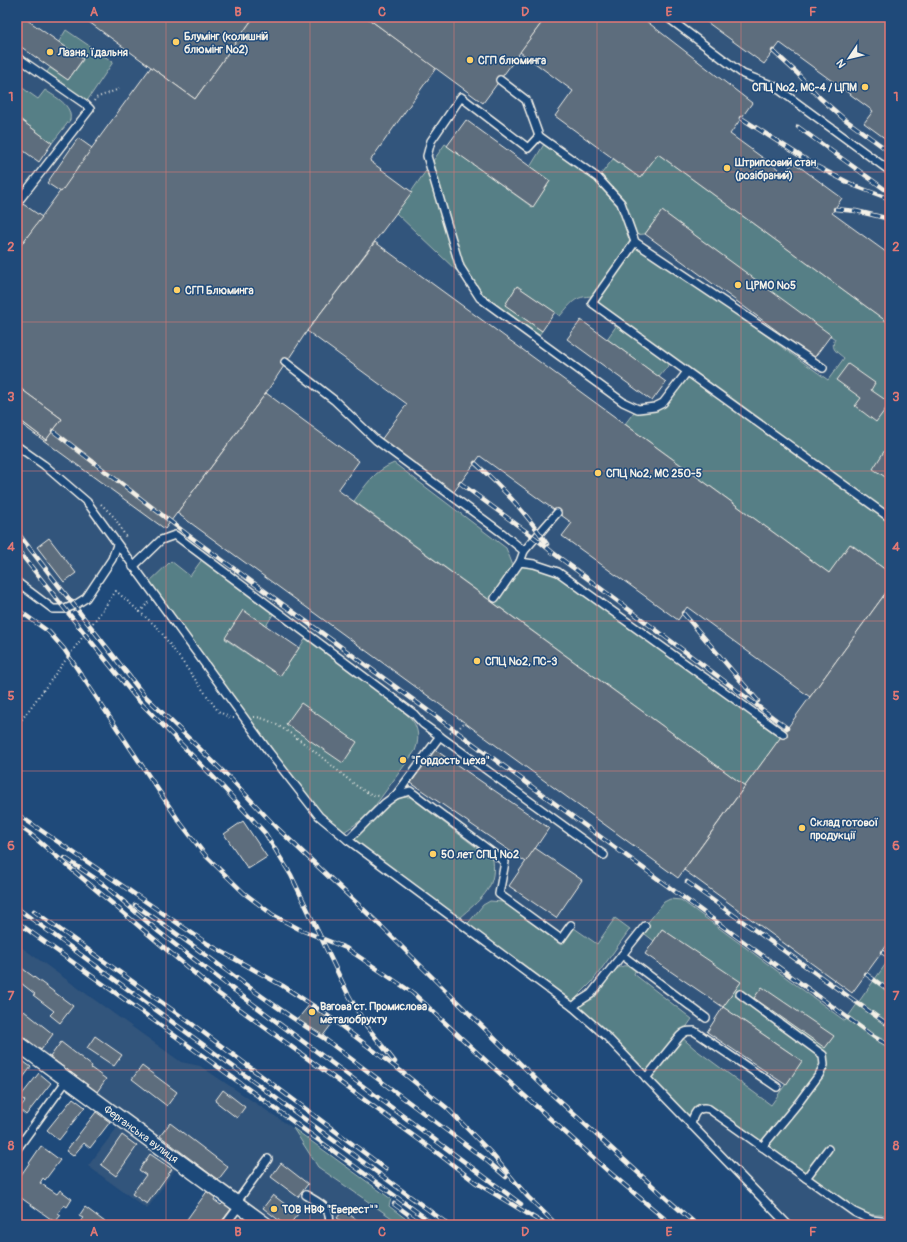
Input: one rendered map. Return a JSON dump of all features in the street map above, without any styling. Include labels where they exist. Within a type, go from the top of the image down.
[{"type":"street","name":"Ферганська вулиця","points":[[17,1043],[266,1225]]},
{"type":"lane","points":[[667,17],[743,74],[774,86],[890,171]]},
{"type":"lane","points":[[17,57],[90,109],[17,203]]},
{"type":"lane","points":[[500,80],[526,100],[539,136],[598,178],[621,203],[635,242],[823,368]]},
{"type":"lane","points":[[539,136],[528,148],[461,97],[431,141],[426,156],[460,267],[468,280],[480,298],[623,402],[638,409],[655,407],[663,403],[687,372]]},
{"type":"lane","points":[[635,242],[592,303],[890,518]]},
{"type":"lane","points":[[285,362],[334,400],[376,440],[524,551]]},
{"type":"lane","points":[[17,446],[44,465],[87,502],[269,752],[319,816],[348,840],[573,1007],[607,1037],[691,1126],[788,1225]]},
{"type":"lane","points":[[495,598],[520,562],[524,551],[557,513]]},
{"type":"lane","points":[[133,567],[161,540],[175,535],[414,714],[423,724],[604,855]]},
{"type":"lane","points":[[17,582],[53,609],[65,609],[86,598],[112,559],[117,544]]},
{"type":"lane","points":[[520,562],[534,564],[558,572],[783,734]]},
{"type":"lane","points":[[348,840],[385,803],[396,795],[440,736]]},
{"type":"lane","points":[[396,795],[410,791],[505,862],[499,894],[561,939],[571,926]]},
{"type":"lane","points":[[573,1007],[591,994],[645,926]]},
{"type":"lane","points":[[622,955],[706,1018]]},
{"type":"lane","points":[[740,994],[823,1054],[824,1065],[819,1075],[762,1147]]},
{"type":"lane","points":[[646,1078],[684,1031],[694,1031],[777,1086]]},
{"type":"lane","points":[[17,1149],[67,1080]]},
{"type":"lane","points":[[691,1126],[694,1114],[704,1107],[709,1108],[762,1147],[863,1217],[871,1220],[890,1222]]},
{"type":"lane","points":[[806,1178],[828,1149]]},
{"type":"lane","points":[[225,1225],[237,1209],[236,1203],[268,1159]]},
{"type":"lane","points":[[306,1195],[326,1209],[330,1215],[329,1225]]},
{"type":"path","points":[[90,109],[96,98],[119,89]]},
{"type":"path","points":[[17,726],[116,591]]},
{"type":"path","points":[[440,736],[456,731],[464,722]]},
{"type":"shaded area","points":[[17,17],[890,17],[890,1225],[788,1225],[606,1036],[348,840],[117,545],[86,598],[75,605],[53,609],[17,582]]},
{"type":"shaded area","points":[[17,944],[181,1062],[200,1066],[293,1128],[318,1167],[402,1225],[221,1225],[234,1208],[177,1167],[147,1209],[88,1166],[119,1125],[17,1050]]},
{"type":"green space","points":[[66,30],[113,62],[85,104],[44,76],[50,68],[68,80],[83,60],[58,43]]},
{"type":"green space","points":[[17,84],[38,99],[45,90],[62,102],[69,110],[70,120],[52,143],[17,117]]},
{"type":"green space","points":[[546,141],[598,178],[613,159],[640,178],[658,154],[890,324],[890,573],[851,544],[829,573],[625,424],[637,408],[663,403],[687,372],[672,361],[659,377],[607,339],[619,322],[592,303],[597,296],[579,298],[560,316],[517,286],[505,305],[542,331],[539,335],[481,294],[396,213],[445,144],[532,207],[550,181],[530,167]],"holes":[[[662,211],[835,339],[833,345],[834,348],[844,358],[828,380],[635,242],[633,235],[645,234]]]},
{"type":"green space","points":[[394,463],[506,548],[512,563],[513,571],[520,562],[558,572],[783,734],[745,786],[354,501],[376,474]]},
{"type":"green space","points":[[203,558],[275,611],[266,626],[243,611],[225,639],[280,676],[306,638],[384,696],[407,715],[415,724],[418,736],[415,751],[374,807],[363,819],[341,834],[319,816],[146,585],[171,561],[190,576]]},
{"type":"green space","points":[[402,797],[410,797],[493,860],[494,870],[492,879],[485,894],[459,918],[353,840],[382,810]]},
{"type":"green space","points":[[670,899],[681,900],[845,1021],[890,958],[890,1215],[876,1215],[851,1211],[704,1107],[692,1120],[576,1011],[584,1003],[594,998],[599,993],[616,969],[622,966],[628,966],[636,969],[634,974],[692,1019],[680,1036],[695,1049],[771,1105],[802,1061],[723,1007],[740,983],[662,929],[654,941],[641,931],[664,902]]},
{"type":"green space","points":[[490,901],[503,902],[561,945],[574,928],[597,944],[615,918],[630,929],[592,982],[569,1005],[465,927],[483,905]]},
{"type":"green space","points":[[293,1128],[391,1199],[389,1206],[414,1225],[402,1225],[318,1167]]},
{"type":"building","name":"Лазня, їдальня","points":[[17,17],[23,17],[83,59],[68,80],[17,44]]},
{"type":"building","name":"Блумінг (колишній блюмінг №2)","points":[[82,17],[254,17],[195,99]]},
{"type":"building","name":"СГП Блюминга","points":[[254,17],[366,17],[436,68],[370,161],[412,192],[307,331],[266,393],[165,529],[17,421],[17,418],[46,440],[62,419],[17,386],[17,250],[151,67],[195,99]]},
{"type":"building","name":"СГП блюминга","points":[[366,17],[546,17],[483,103]]},
{"type":"building","name":"Штрипсовий стан (розібраний)","points":[[546,17],[641,17],[752,103],[730,134],[785,174],[793,162],[842,198],[832,213],[890,255],[890,324],[658,154],[640,178],[555,116],[573,91],[520,52]]},
{"type":"building","name":"СПЦ №2, МС-4 / ЦПМ","points":[[700,17],[890,17],[890,142],[864,123],[873,111],[780,43],[764,64]]},
{"type":"building","points":[[17,117],[52,143],[39,162],[17,146]]},
{"type":"building","points":[[466,120],[550,181],[533,207],[447,146]]},
{"type":"building","points":[[78,138],[92,148],[61,192],[47,183]]},
{"type":"building","points":[[23,204],[42,217],[17,250],[17,212]]},
{"type":"building","name":"ЦРМО №5","points":[[662,211],[831,335],[814,358],[645,234]]},
{"type":"building","name":"СПЦ №2, МС 250-5","points":[[375,242],[829,573],[850,544],[890,573],[890,587],[810,697],[687,607],[678,620],[562,536],[572,523],[480,456],[453,493],[381,440],[407,404],[307,331]]},
{"type":"building","points":[[517,286],[555,312],[542,331],[505,305]]},
{"type":"building","points":[[581,320],[666,382],[652,401],[567,339]]},
{"type":"building","points":[[848,364],[875,383],[871,390],[890,403],[876,422],[855,406],[861,398],[836,380]]},
{"type":"building","points":[[17,386],[62,419],[46,440],[17,418]]},
{"type":"building","name":"СПЦ №2, ПС-3","points":[[266,393],[359,461],[338,490],[745,786],[678,878],[177,513]]},
{"type":"building","points":[[890,442],[890,480],[873,469]]},
{"type":"building","points":[[49,538],[76,573],[64,582],[37,547]]},
{"type":"building","name":"Склад готової продукції","points":[[890,587],[890,941],[852,993],[684,870]]},
{"type":"building","points":[[243,610],[299,648],[280,676],[225,638]]},
{"type":"building","points":[[301,703],[357,742],[343,763],[286,724]]},
{"type":"building","points":[[434,749],[549,828],[526,862],[411,783]]},
{"type":"building","points":[[243,821],[267,857],[248,869],[224,834]]},
{"type":"building","points":[[535,848],[582,880],[556,918],[509,886]]},
{"type":"building","points":[[662,929],[741,982],[723,1007],[645,954]]},
{"type":"building","points":[[19,966],[73,1006],[60,1023],[50,1015],[54,1011],[33,995],[35,994],[17,980],[17,968]]},
{"type":"building","points":[[762,987],[834,1036],[825,1048],[754,998]]},
{"type":"building","name":"Вагова ст. Промислова металобрухту","points":[[310,1004],[334,1021],[322,1037],[296,1021]]},
{"type":"building","points":[[723,1007],[802,1061],[786,1085],[707,1032]]},
{"type":"building","points":[[24,1011],[53,1034],[41,1050],[17,1032],[17,1014],[20,1016]]},
{"type":"building","points":[[95,1036],[122,1055],[114,1066],[87,1048]]},
{"type":"building","points":[[61,1042],[106,1079],[97,1092],[50,1057]]},
{"type":"building","points":[[20,1059],[31,1067],[17,1086],[17,1063]]},
{"type":"building","points":[[142,1066],[177,1092],[167,1106],[132,1079]]},
{"type":"building","points":[[39,1073],[51,1083],[26,1115],[19,1109],[25,1101],[20,1097]]},
{"type":"building","points":[[223,1090],[245,1107],[237,1118],[215,1101]]},
{"type":"building","points":[[73,1098],[85,1107],[59,1140],[47,1130]]},
{"type":"building","points":[[96,1112],[110,1122],[90,1148],[84,1143],[73,1156],[66,1151]]},
{"type":"building","points":[[170,1123],[228,1167],[218,1180],[160,1136]]},
{"type":"building","points":[[122,1135],[137,1146],[116,1176],[101,1165]]},
{"type":"building","points":[[41,1146],[60,1160],[45,1180],[43,1178],[40,1183],[57,1194],[60,1190],[72,1199],[67,1207],[64,1205],[58,1213],[61,1215],[55,1222],[17,1195],[17,1176],[19,1173],[21,1175]]},
{"type":"building","points":[[150,1154],[172,1169],[147,1204],[132,1194],[146,1175],[139,1170]]},
{"type":"building","points":[[281,1163],[308,1184],[298,1197],[271,1177]]},
{"type":"building","points":[[208,1190],[216,1196],[214,1200],[221,1205],[224,1202],[232,1208],[219,1225],[189,1225],[185,1222]]},
{"type":"building","points":[[273,1195],[298,1214],[289,1225],[285,1225],[263,1208]]},
{"type":"building","points":[[85,1207],[109,1225],[78,1225],[83,1218],[79,1216]]},
{"type":"building","points":[[343,1210],[364,1225],[345,1225],[337,1218]]},
{"type":"railway","points":[[773,51],[797,73],[820,98],[843,118],[890,152]]},
{"type":"railway","points":[[741,118],[816,166],[855,186],[890,199]]},
{"type":"railway","points":[[798,127],[890,193]]},
{"type":"railway","points":[[835,209],[856,211],[890,219]]},
{"type":"railway","points":[[53,431],[188,535],[874,1037],[890,1046]]},
{"type":"railway","points":[[475,463],[514,501],[547,544]]},
{"type":"railway","points":[[460,483],[787,728]]},
{"type":"railway","points":[[17,532],[143,694],[231,779],[275,826],[381,926],[544,1087],[697,1225]]},
{"type":"railway","points":[[17,549],[137,699],[221,785],[265,833],[291,875],[347,992],[365,1024],[395,1062]]},
{"type":"railway","points":[[17,609],[49,632],[64,649],[179,821],[206,856],[244,893],[273,915],[301,930],[346,948],[413,993],[608,1171],[672,1225]]},
{"type":"railway","points":[[683,613],[758,701]]},
{"type":"railway","points":[[17,814],[208,944],[283,986],[324,1013],[402,1072],[447,1108],[490,1152],[528,1197],[557,1225]]},
{"type":"railway","points":[[17,825],[29,833],[219,994],[475,1182],[546,1225]]},
{"type":"railway","points":[[65,858],[102,883],[159,932],[226,984],[521,1204]]},
{"type":"railway","points":[[687,882],[890,1026]]},
{"type":"railway","points":[[135,905],[298,1022],[322,1037],[486,1160],[506,1177]]},
{"type":"railway","points":[[17,908],[449,1225]]},
{"type":"railway","points":[[34,911],[192,1024],[386,1169]]},
{"type":"railway","points":[[17,922],[435,1225]]},
{"type":"railway","points":[[882,952],[890,957]]},
{"type":"railway","points":[[866,974],[890,991]]},
{"type":"railway","points":[[394,1204],[423,1225]]},
{"type":"place","name":"Блумінг (колишній блюмінг №2)","points":[[176,42]]},
{"type":"place","name":"Лазня, їдальня","points":[[50,52]]},
{"type":"place","name":"СГП блюминга","points":[[470,60]]},
{"type":"place","name":"СПЦ №2, МС-4 / ЦПМ","points":[[865,87]]},
{"type":"place","name":"Штрипсовий стан (розібраний)","points":[[727,168]]},
{"type":"place","name":"ЦРМО №5","points":[[738,285]]},
{"type":"place","name":"СГП Блюминга","points":[[177,290]]},
{"type":"place","name":"СПЦ №2, МС 250-5","points":[[598,473]]},
{"type":"place","name":"СПЦ №2, ПС-3","points":[[477,661]]},
{"type":"place","name":"\"Гордость цеха\"","points":[[403,760]]},
{"type":"place","name":"Склад готової продукції","points":[[802,828]]},
{"type":"place","name":"50 лет СПЦ №2","points":[[433,854]]},
{"type":"place","name":"Вагова ст. Промислова металобрухту","points":[[312,1012]]},
{"type":"place","name":"ТОВ НВФ \"Еверест\"\"","points":[[274,1209]]}]
